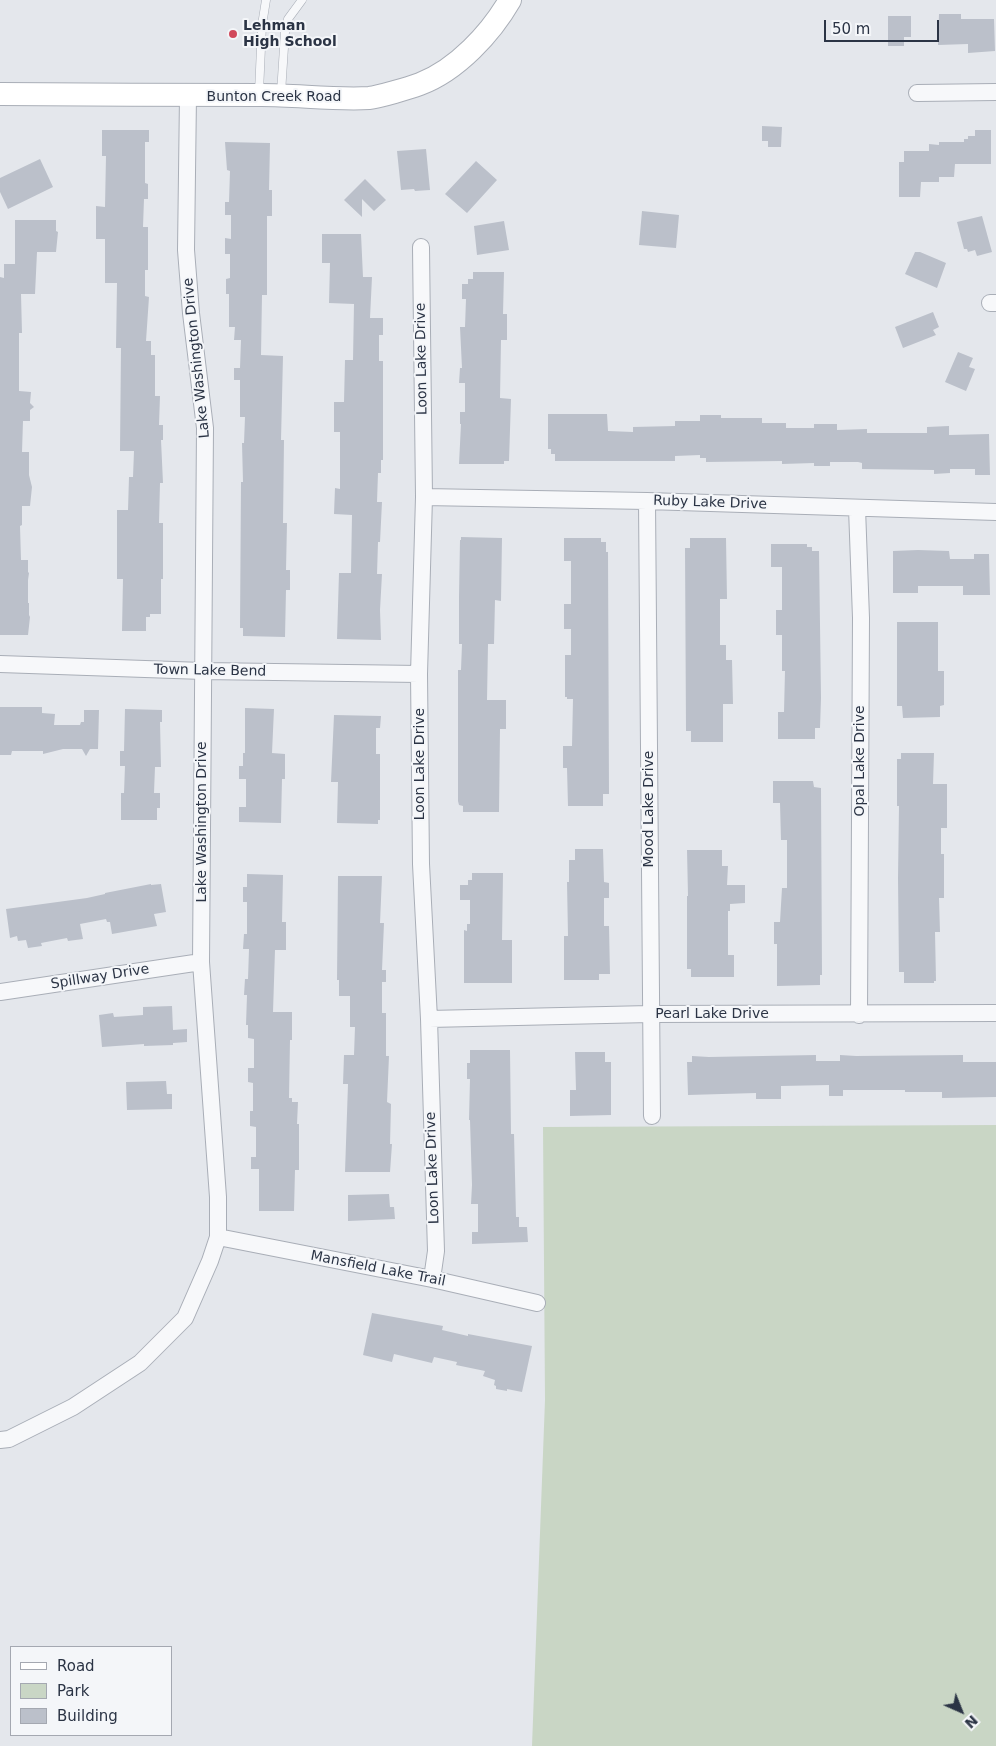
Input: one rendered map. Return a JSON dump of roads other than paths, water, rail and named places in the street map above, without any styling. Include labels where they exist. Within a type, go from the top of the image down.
[{"type":"street","name":"Bunton Creek Road","points":[[0,94],[281,95],[370,98],[421,84],[444,71],[475,47],[501,15],[508,3]]},
{"type":"street","points":[[917,93],[996,92]]},
{"type":"street","name":"Lake Washington Drive","points":[[0,1440],[8,1439],[73,1407],[140,1363],[185,1318],[210,1261],[218,1237],[218,1197],[201,962],[206,428],[186,250],[188,96]]},
{"type":"street","name":"Loon Lake Drive","points":[[421,247],[424,497],[419,674],[421,864],[429,1019],[436,1251],[432,1279]]},
{"type":"street","name":"Ruby Lake Drive","points":[[424,497],[647,501],[996,512]]},
{"type":"street","name":"Mood Lake Drive","points":[[647,501],[652,1116]]},
{"type":"street","name":"Opal Lake Drive","points":[[857,508],[861,618],[859,1015]]},
{"type":"street","name":"Town Lake Bend","points":[[0,664],[203,671],[419,674]]},
{"type":"street","name":"Spillway Drive","points":[[0,992],[201,962]]},
{"type":"street","name":"Pearl Lake Drive","points":[[429,1019],[650,1014],[996,1014]]},
{"type":"street","name":"Mansfield Lake Trail","points":[[218,1237],[432,1279],[537,1303]]},
{"type":"lane","points":[[258,95],[262,26],[266,0]]},
{"type":"lane","points":[[281,95],[284,32],[288,19],[302,0]]},
{"type":"place","name":"Lehman High School","points":[[233,34]]}]
